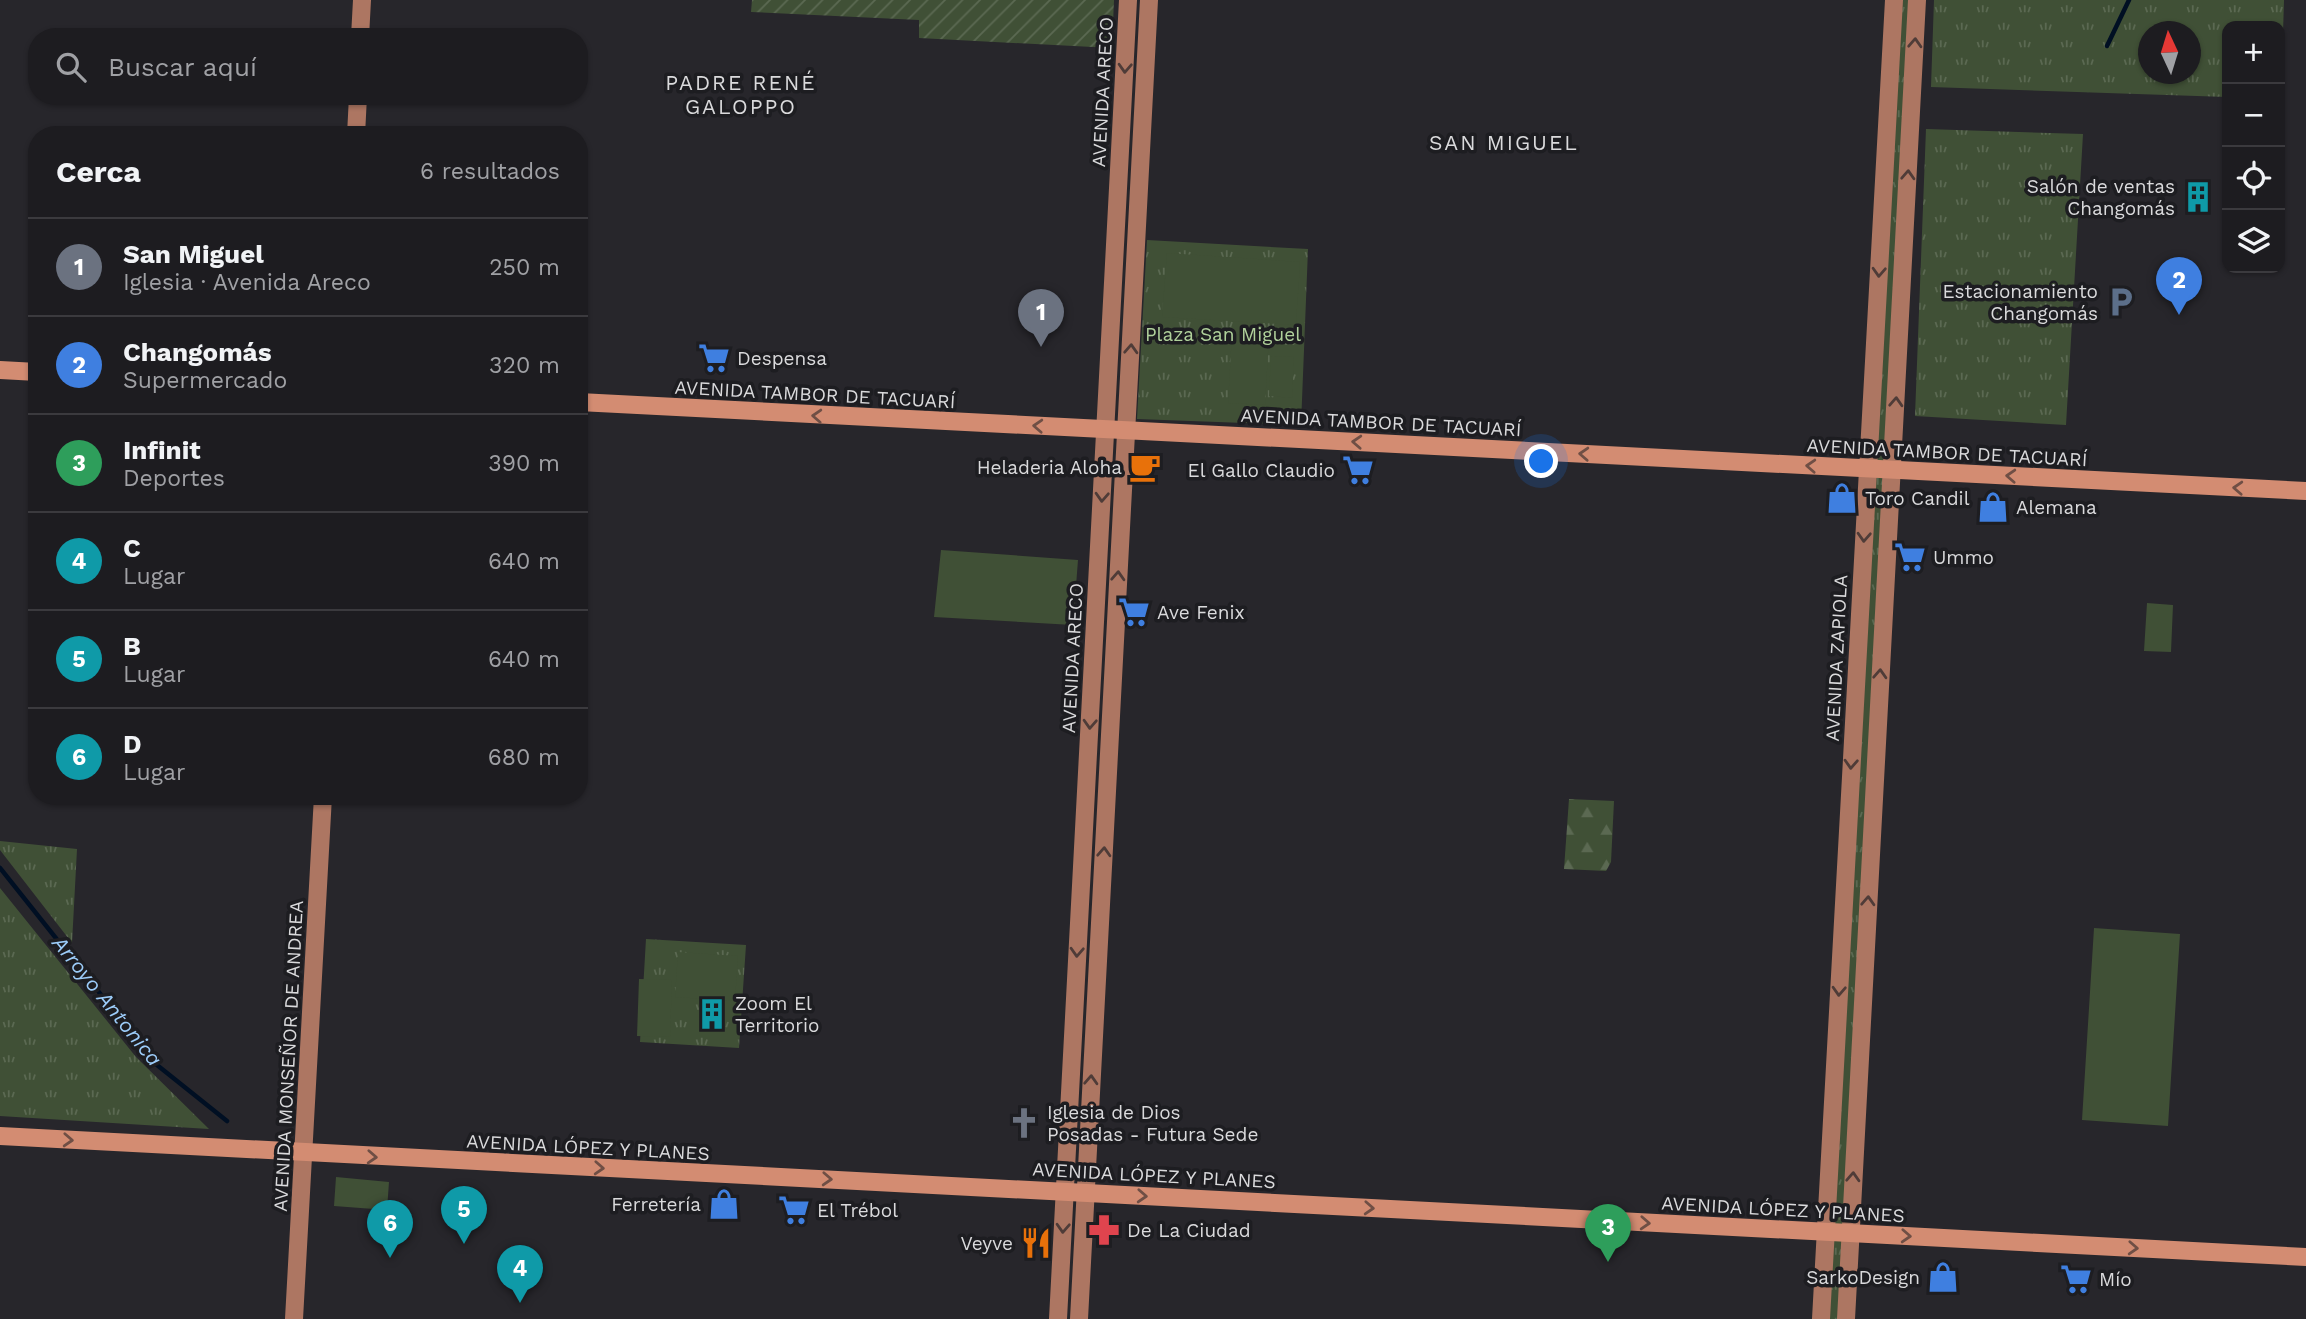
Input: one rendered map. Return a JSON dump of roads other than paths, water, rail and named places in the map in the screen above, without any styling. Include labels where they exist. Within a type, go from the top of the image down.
[{"type":"main road","points":[[360,28],[362,0]]},
{"type":"main road","name":"AVENIDA ARECO","points":[[1058,1319],[1128,0]]},
{"type":"main road","points":[[1079,1319],[1149,0]]},
{"type":"main road","name":"AVENIDA ZAPIOLA","points":[[1821,1319],[1894,0]]},
{"type":"main road","points":[[1846,1319],[1917,0]]},
{"type":"main road","points":[[356,126],[358,105]]},
{"type":"main road","points":[[0,370],[28,372]]},
{"type":"main road","name":"AVENIDA TAMBOR DE TACUARÍ","points":[[588,402],[2306,491]]},
{"type":"main road","name":"AVENIDA MONSEÑOR DE ANDREA","points":[[294,1319],[323,805]]},
{"type":"main road","name":"AVENIDA LÓPEZ Y PLANES","points":[[0,1136],[2306,1257]]},
{"type":"waterway","points":[[2107,46],[2129,0]]},
{"type":"waterway","name":"Arroyo Antonica","points":[[0,868],[157,1065],[227,1121]]},
{"type":"place","name":"Salón de ventas Changomás","points":[[2198,197]]},
{"type":"place","name":"Estacionamiento Changomás","points":[[2121,302]]},
{"type":"place","name":"Changomás","points":[[2179,315]]},
{"type":"place","name":"San Miguel","points":[[1041,347]]},
{"type":"place","name":"Despensa","points":[[714,358]]},
{"type":"place","name":"Heladeria Aloha","points":[[1145,467]]},
{"type":"place","name":"El Gallo Claudio","points":[[1358,470]]},
{"type":"place","name":"Toro Candil","points":[[1842,498]]},
{"type":"place","name":"Alemana","points":[[1993,507]]},
{"type":"place","name":"Ummo","points":[[1910,557]]},
{"type":"place","name":"Ave Fenix","points":[[1134,612]]},
{"type":"place","name":"Zoom El Territorio","points":[[712,1014]]},
{"type":"place","name":"Iglesia de Dios Posadas - Futura Sede","points":[[1024,1123]]},
{"type":"place","name":"Ferretería","points":[[724,1204]]},
{"type":"place","name":"El Trébol","points":[[794,1210]]},
{"type":"place","name":"De La Ciudad","points":[[1104,1230]]},
{"type":"place","name":"Veyve","points":[[1036,1243]]},
{"type":"place","name":"B","points":[[464,1244]]},
{"type":"place","name":"D","points":[[390,1258]]},
{"type":"place","name":"Infinit","points":[[1608,1262]]},
{"type":"place","name":"SarkoDesign","points":[[1943,1277]]},
{"type":"place","name":"Mío","points":[[2076,1279]]},
{"type":"place","name":"C","points":[[520,1303]]},
{"type":"district","name":"PADRE RENÉ GALOPPO","points":[[741,95]]},
{"type":"district","name":"SAN MIGUEL","points":[[1504,143]]},
{"type":"park label","name":"Plaza San Miguel","points":[[1223,334]]}]
